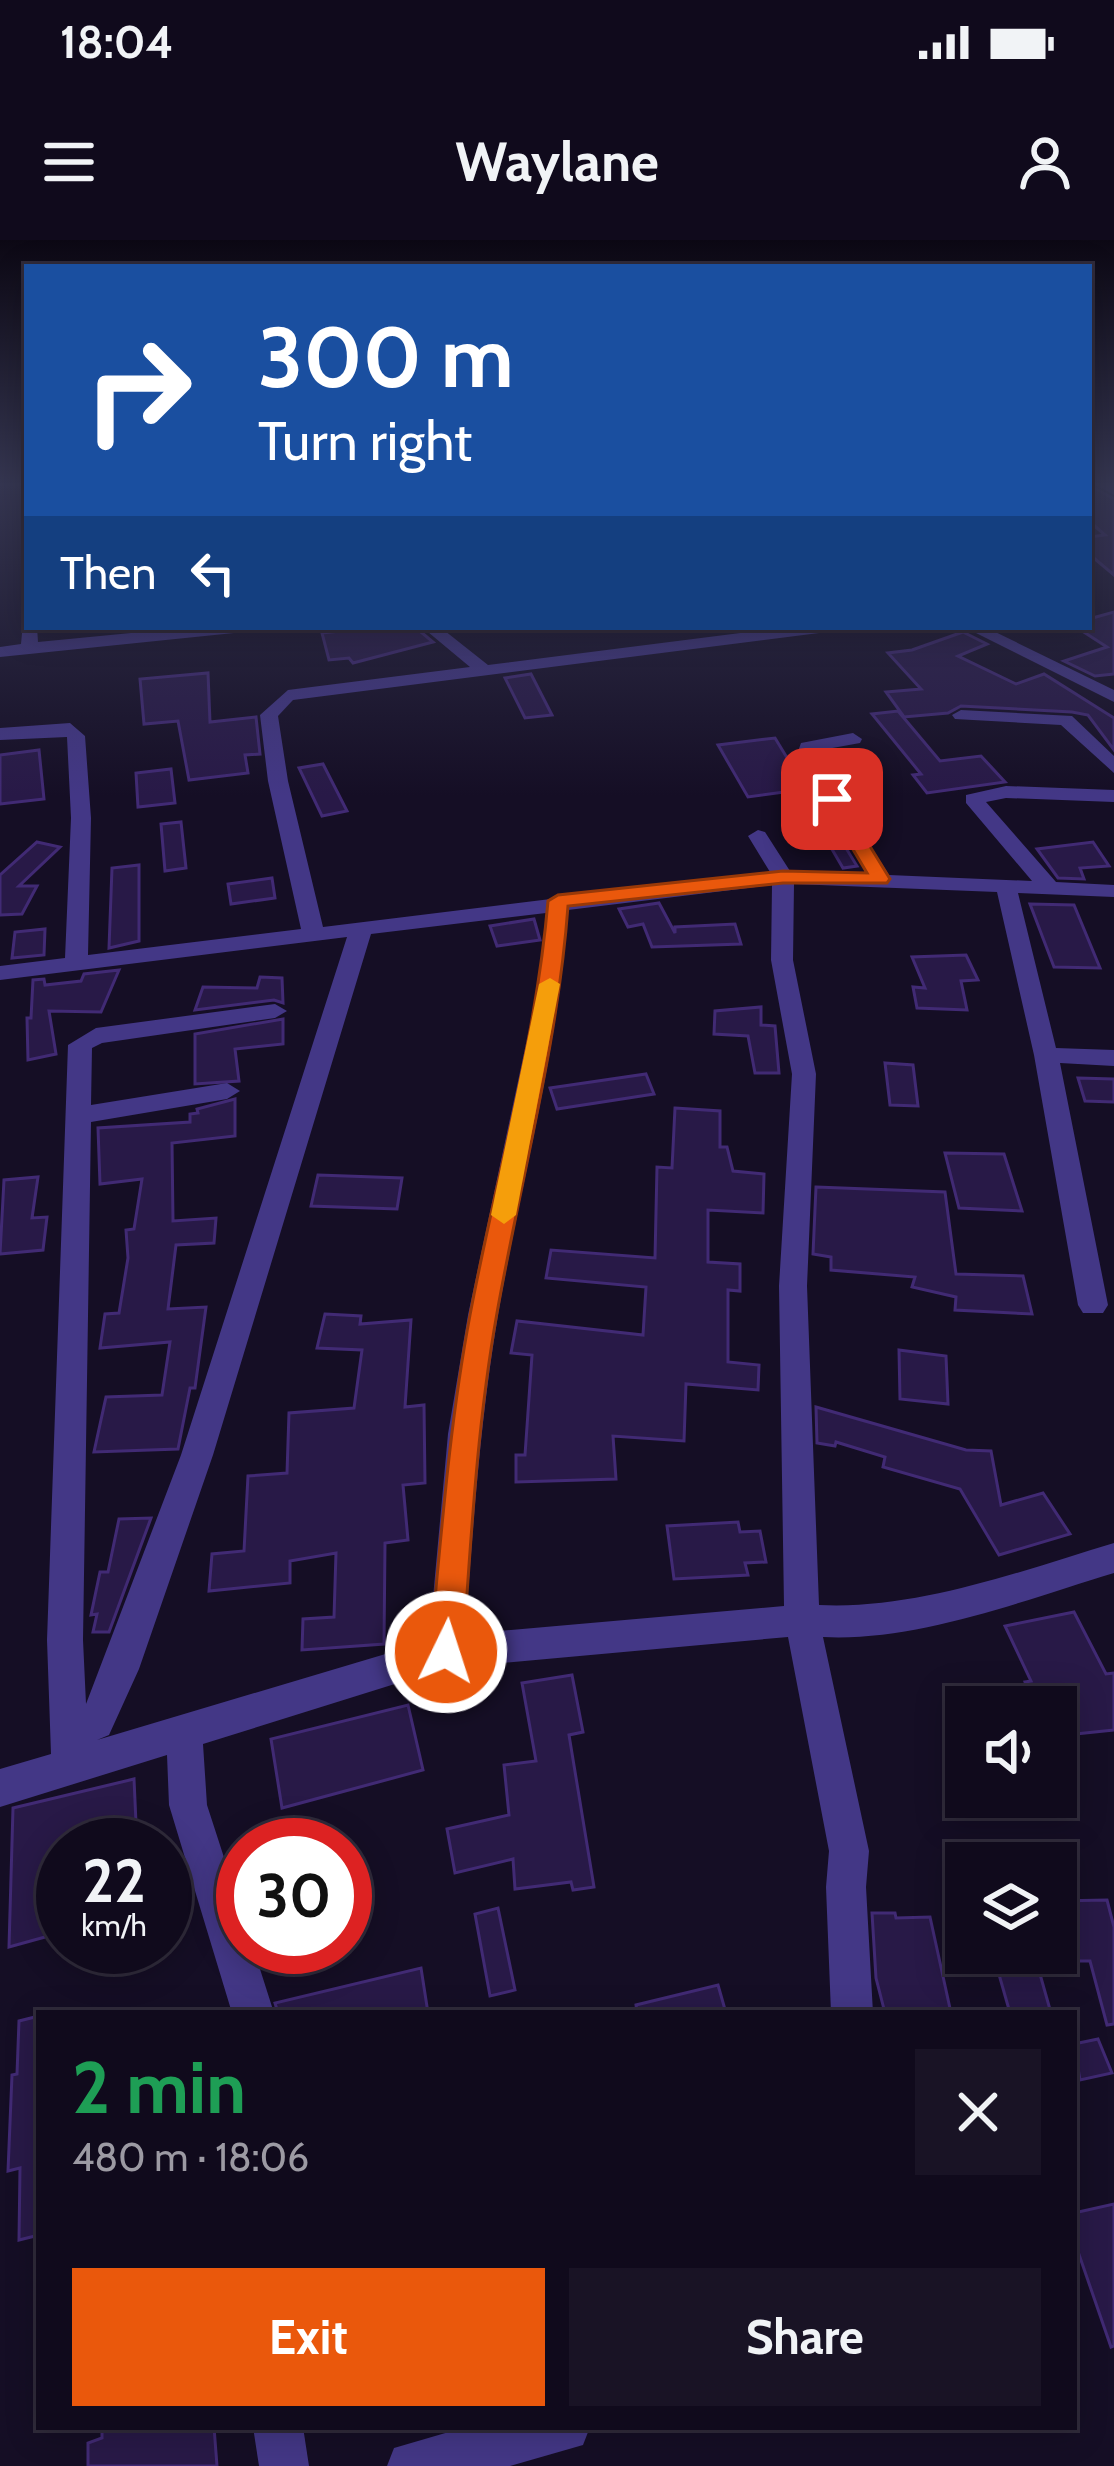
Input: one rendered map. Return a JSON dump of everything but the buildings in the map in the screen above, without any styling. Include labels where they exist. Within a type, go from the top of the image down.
[{"type":"street","points":[[29,630],[30,648]]},
{"type":"street","points":[[0,652],[214,630]]},
{"type":"street","points":[[434,630],[483,669]]},
{"type":"street","points":[[978,630],[1114,697]]},
{"type":"street","points":[[313,932],[272,749],[269,715],[277,702],[312,689],[772,631]]},
{"type":"street","points":[[961,715],[1066,720],[1114,767]]},
{"type":"street","points":[[0,734],[56,728],[70,729],[76,736],[81,818],[76,963]]},
{"type":"street","points":[[853,739],[808,747],[804,753],[880,879]]},
{"type":"street","points":[[1051,890],[973,799],[1006,792],[1114,796]]},
{"type":"street","points":[[758,836],[783,877],[782,960],[804,1074],[793,1286],[802,1620],[849,1851],[846,1887],[853,2010]]},
{"type":"street","points":[[0,973],[783,877],[1114,891]]},
{"type":"street","points":[[1006,887],[1046,1055],[1093,1305]]},
{"type":"street","points":[[446,1652],[464,1434],[553,969],[558,901]]},
{"type":"street","points":[[69,1718],[96,1723],[122,1669],[210,1412],[362,926]]},
{"type":"street","points":[[70,1765],[65,1640],[73,1198],[80,1115],[77,1059],[86,1039],[274,1011]]},
{"type":"street","points":[[1046,1055],[1114,1058]]},
{"type":"street","points":[[80,1115],[227,1091]]},
{"type":"street","points":[[0,1788],[446,1652],[802,1620],[858,1623],[999,1593],[1114,1558]]},
{"type":"street","points":[[184,1732],[188,1805],[252,2010]]},
{"type":"street","points":[[278,2430],[284,2466]]},
{"type":"street","points":[[412,2466],[553,2430]]},
{"type":"slow traffic","points":[[504,1215],[550,984]]},
{"type":"route","points":[[446,1652],[464,1434],[553,969],[558,901],[783,877],[880,879],[832,799]]}]
